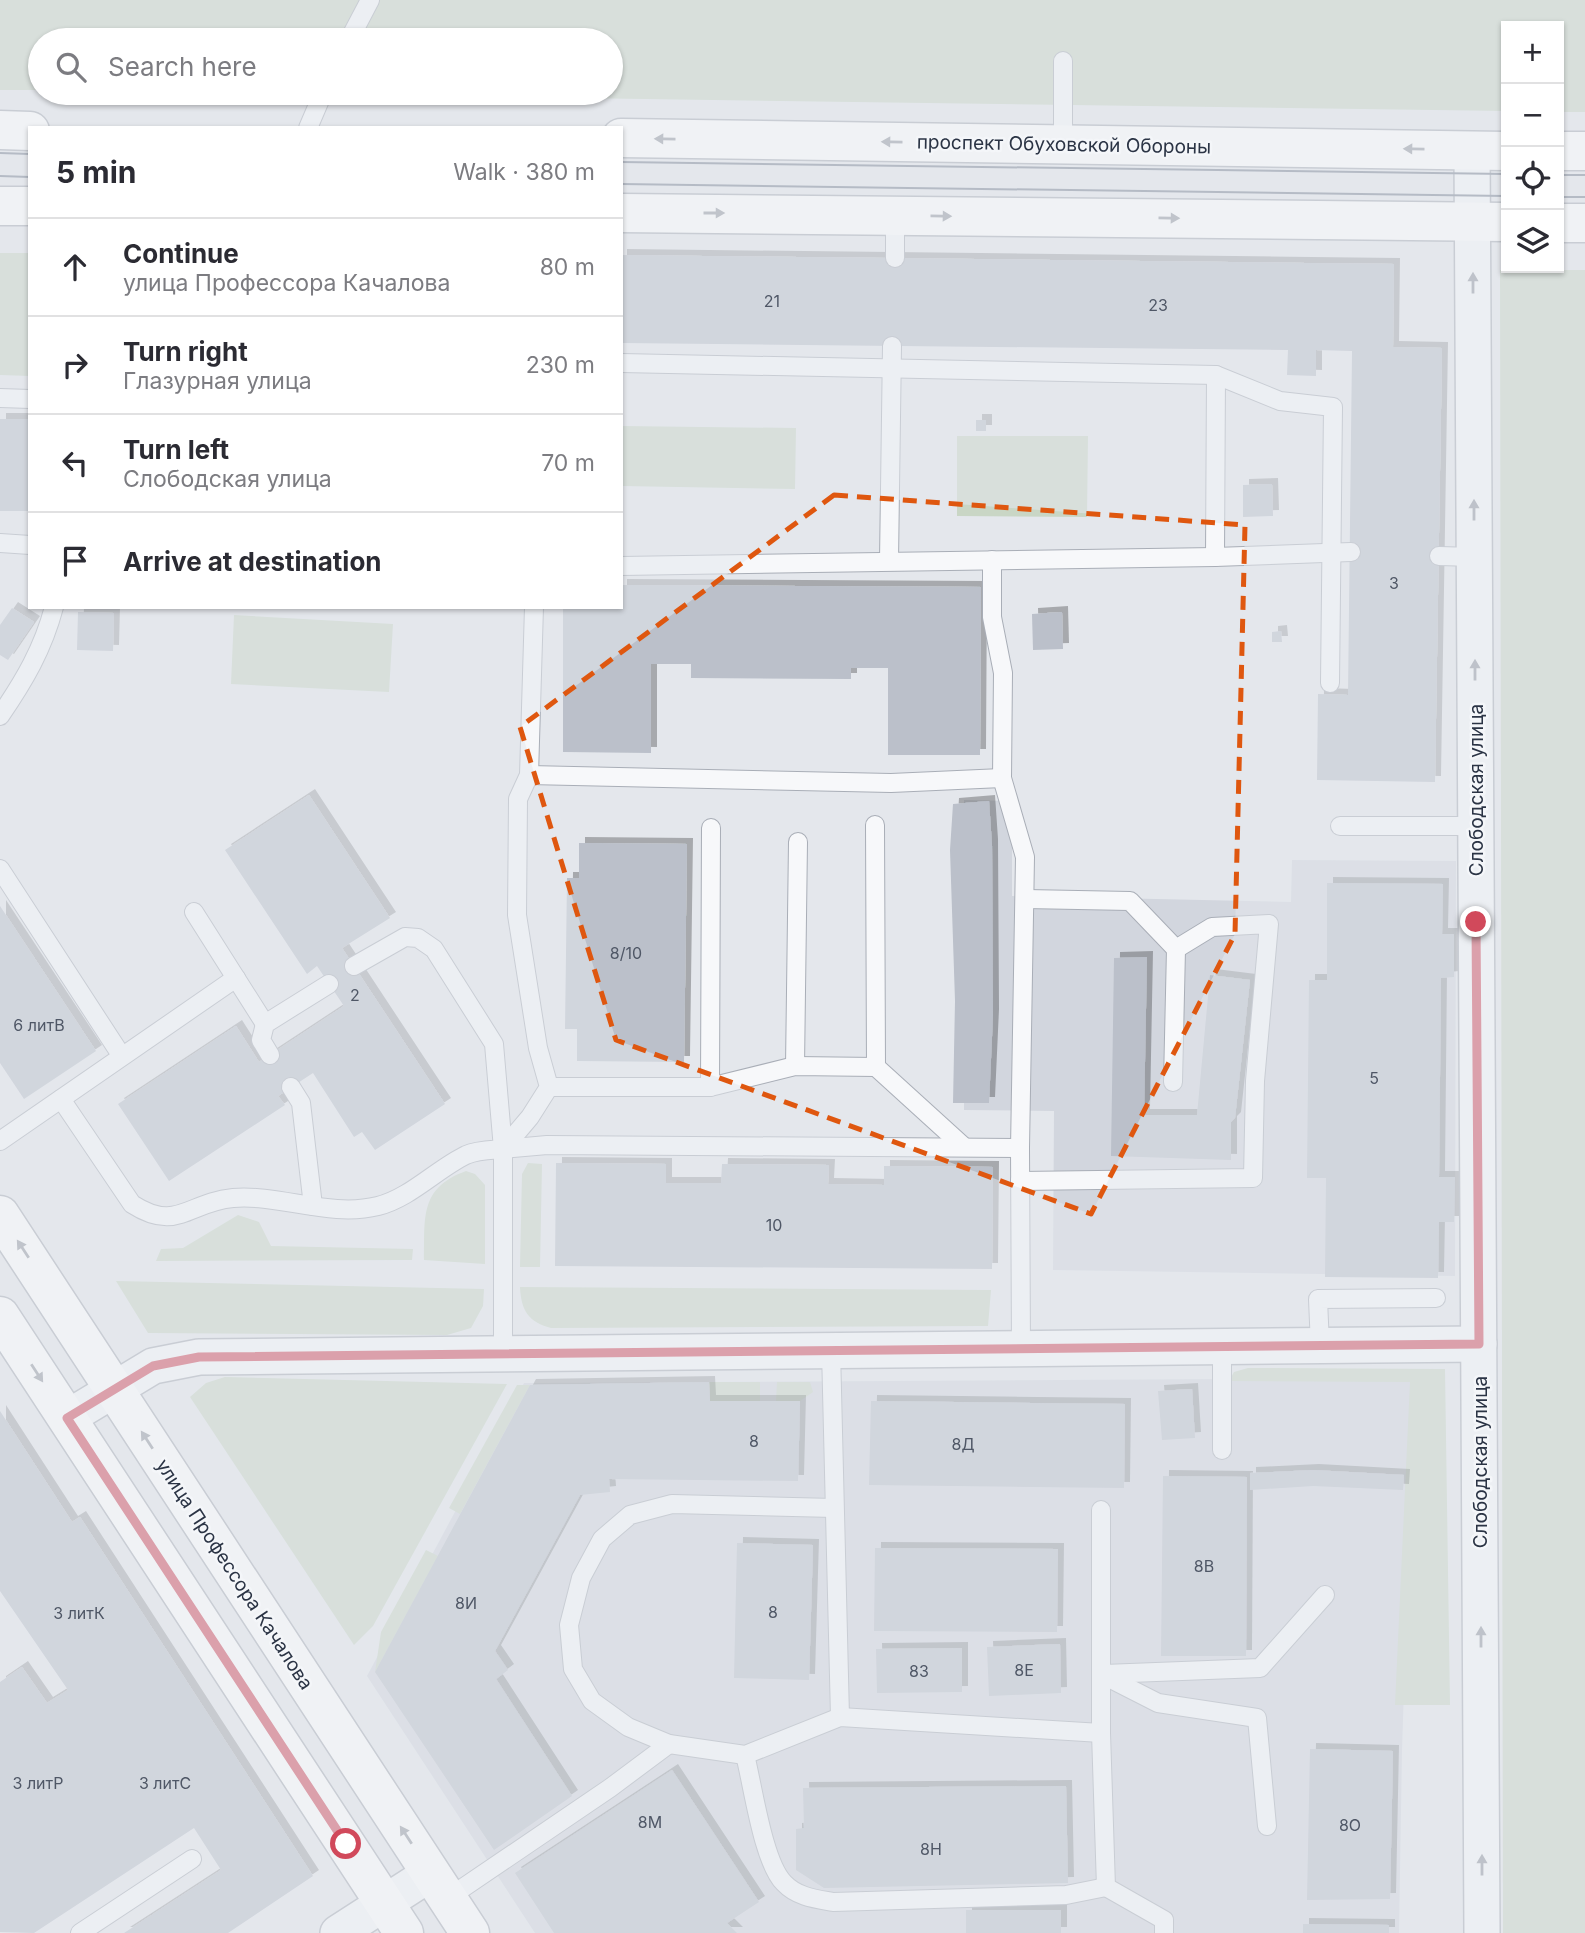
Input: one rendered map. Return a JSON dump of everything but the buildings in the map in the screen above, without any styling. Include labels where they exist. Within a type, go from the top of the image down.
[{"type":"main road","points":[[0,130],[28,131]]},
{"type":"main road","name":"проспект Обуховской Обороны","points":[[623,138],[1489,150]]},
{"type":"main road","points":[[1564,151],[1585,152]]},
{"type":"main road","points":[[0,206],[28,206]]},
{"type":"main road","points":[[623,213],[1490,222]]},
{"type":"main road","points":[[1564,223],[1585,223]]},
{"type":"main road","name":"улица Профессора Качалова","points":[[0,1215],[470,1933]]},
{"type":"main road","points":[[0,1316],[395,1919]]},
{"type":"street","name":"Слободская улица","points":[[1482,1933],[1474,557],[1490,222],[1489,150]]},
{"type":"street","points":[[67,1418],[153,1366],[199,1357],[1479,1344]]},
{"type":"street","points":[[338,1933],[395,1919],[439,1886]]},
{"type":"lane","points":[[355,28],[370,0]]},
{"type":"lane","points":[[1063,61],[1063,144]]},
{"type":"lane","points":[[309,126],[318,105]]},
{"type":"lane","points":[[894,215],[895,258]]},
{"type":"lane","points":[[889,561],[892,345]]},
{"type":"lane","points":[[623,363],[1216,374],[1280,401],[1333,407],[1330,683]]},
{"type":"lane","points":[[1215,558],[1216,374]]},
{"type":"lane","points":[[0,398],[28,399]]},
{"type":"lane","points":[[0,543],[28,545]]},
{"type":"lane","points":[[623,566],[1215,558],[1351,552]]},
{"type":"lane","points":[[1439,556],[1474,557]]},
{"type":"lane","points":[[992,560],[992,617],[1003,673],[1002,778],[1025,857],[1020,1148],[1021,1348]]},
{"type":"lane","points":[[0,716],[6,693],[45,640],[53,609]]},
{"type":"lane","points":[[503,1149],[530,1117],[548,1087],[538,1048],[517,915],[517,799],[529,775],[534,609]]},
{"type":"lane","points":[[529,775],[891,783],[1002,778]]},
{"type":"lane","points":[[875,825],[876,1067]]},
{"type":"lane","points":[[1340,825],[1476,826]]},
{"type":"lane","points":[[710,1087],[711,828]]},
{"type":"lane","points":[[795,1066],[798,842]]},
{"type":"lane","points":[[0,869],[121,1055]]},
{"type":"lane","points":[[1026,899],[1130,901],[1161,929],[1176,948],[1173,1082]]},
{"type":"lane","points":[[194,912],[265,1024]]},
{"type":"lane","points":[[1020,1181],[1253,1178],[1255,1081],[1269,924],[1212,927],[1176,948]]},
{"type":"lane","points":[[354,966],[405,937],[418,938],[434,949],[494,1044],[503,1149],[503,1354]]},
{"type":"lane","points":[[0,1141],[236,978]]},
{"type":"lane","points":[[270,1055],[261,1040],[265,1024],[329,984]]},
{"type":"lane","points":[[548,1087],[710,1087],[795,1066],[876,1067],[964,1147]]},
{"type":"lane","points":[[291,1087],[301,1103],[313,1206]]},
{"type":"lane","points":[[61,1099],[132,1204],[150,1216],[167,1218],[210,1201],[236,1198],[313,1206],[379,1206],[469,1153],[547,1145],[1020,1148]]},
{"type":"lane","points":[[1320,1346],[1318,1299],[1436,1298]]},
{"type":"lane","points":[[1222,1346],[1222,1450]]},
{"type":"lane","points":[[831,1350],[840,1717]]},
{"type":"lane","points":[[834,1508],[672,1504],[630,1515],[601,1539],[581,1578],[569,1625],[573,1669],[592,1701],[628,1727],[669,1744],[745,1755],[840,1717],[1101,1734]]},
{"type":"lane","points":[[1101,1510],[1101,1734],[1106,1887]]},
{"type":"lane","points":[[1101,1674],[1260,1668],[1325,1595]]},
{"type":"lane","points":[[1101,1674],[1158,1703],[1257,1718],[1267,1826]]},
{"type":"lane","points":[[439,1886],[610,1788],[669,1744]]},
{"type":"lane","points":[[745,1755],[771,1864],[784,1884],[808,1898],[833,1902],[1052,1896],[1106,1887],[1164,1920],[1164,1933]]},
{"type":"lane","points":[[80,1933],[192,1859]]},
{"type":"highlighted area","points":[[834,495],[1245,525],[1235,934],[1091,1214],[616,1040],[520,727]]},
{"type":"shaded area","points":[[964,800],[1012,801],[1012,896],[1291,902],[1292,860],[1456,861],[1455,1276],[1053,1270],[1054,1111],[964,1110]]},
{"type":"shaded area","points":[[1414,1378],[1399,1933],[535,1933],[367,1676],[524,1383]]},
{"type":"green space","points":[[0,0],[1585,0],[1585,112],[1564,112],[1564,21],[1501,21],[1501,111],[623,99],[623,28],[28,28],[28,90],[0,90]]},
{"type":"green space","points":[[0,253],[28,253],[28,376],[0,375]]},
{"type":"green space","points":[[1500,270],[1501,273],[1564,273],[1564,270],[1585,270],[1585,1933],[1503,1933]]},
{"type":"green space","points":[[623,426],[796,428],[795,489],[623,486]]},
{"type":"green space","points":[[957,436],[1088,436],[1087,517],[957,516]]},
{"type":"green space","points":[[234,615],[393,624],[389,692],[231,684]]},
{"type":"green space","points":[[528,1163],[542,1164],[540,1267],[520,1267],[522,1174]]},
{"type":"green space","points":[[466,1171],[475,1174],[485,1185],[485,1264],[424,1260],[425,1218],[432,1196],[440,1186]]},
{"type":"green space","points":[[238,1215],[259,1222],[271,1246],[413,1249],[412,1260],[156,1261],[161,1249],[183,1248]]},
{"type":"green space","points":[[116,1281],[484,1289],[483,1306],[471,1328],[447,1335],[148,1333]]},
{"type":"green space","points":[[520,1287],[991,1290],[988,1326],[551,1328],[527,1314]]},
{"type":"green space","points":[[1248,1368],[1445,1369],[1450,1705],[1395,1705],[1410,1382],[1229,1381],[1234,1372]]},
{"type":"green space","points":[[225,1377],[507,1384],[373,1626],[354,1645],[190,1397],[206,1383]]},
{"type":"green space","points":[[709,1382],[760,1382],[760,1401],[710,1401]]},
{"type":"green space","points":[[777,1382],[810,1382],[813,1392],[800,1401],[776,1401]]},
{"type":"green space","points":[[517,1385],[530,1385],[460,1514],[449,1508]]},
{"type":"green space","points":[[426,1550],[438,1556],[375,1672],[381,1632]]},
{"type":"tram line","points":[[0,153],[28,154]]},
{"type":"tram line","points":[[623,162],[1501,174]]},
{"type":"tram line","points":[[1564,175],[1585,175]]},
{"type":"tram line","points":[[0,176],[28,177]]},
{"type":"tram line","points":[[623,184],[1501,196]]},
{"type":"tram line","points":[[1564,197],[1585,197]]},
{"type":"route","points":[[346,1844],[67,1418],[153,1366],[199,1357],[1479,1344],[1476,922]]}]
